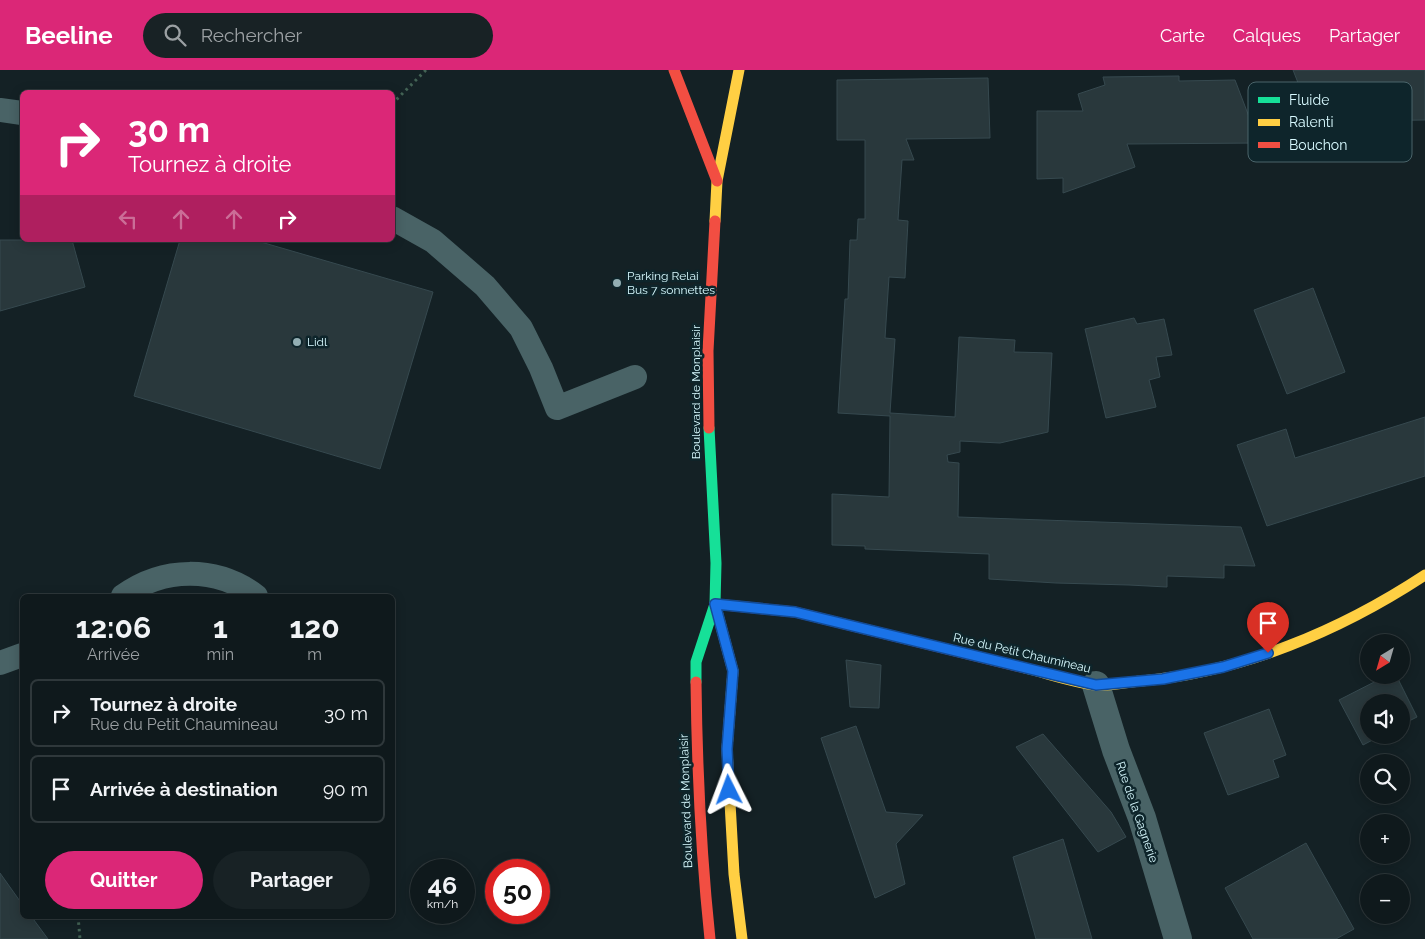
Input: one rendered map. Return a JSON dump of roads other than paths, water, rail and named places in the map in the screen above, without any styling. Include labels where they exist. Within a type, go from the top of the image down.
[{"type":"main road","name":"Boulevard de Monplaisir","points":[[674,70],[717,181]]},
{"type":"main road","name":"Boulevard de Monplaisir","points":[[739,70],[717,181],[708,351],[709,451],[716,563],[715,604],[733,671],[727,749],[734,874],[742,939]]},
{"type":"main road","name":"Rue du Petit Chaumineau","points":[[715,604],[795,612],[1096,685],[1163,679],[1223,667],[1283,648],[1341,623],[1396,594],[1425,574]]},
{"type":"main road","name":"Boulevard de Monplaisir","points":[[710,939],[704,884],[697,748],[696,662],[715,604]]},
{"type":"street","name":"Rue de la Gagnerie","points":[[1096,685],[1116,750],[1142,818],[1178,939]]},
{"type":"lane","points":[[0,110],[20,113]]},
{"type":"lane","points":[[395,220],[433,241],[485,286],[521,328],[541,368],[557,408],[635,377]]},
{"type":"lane","points":[[126,594],[136,587],[157,578],[180,574],[203,574],[226,579],[253,594]]},
{"type":"lane","points":[[0,663],[20,656]]},
{"type":"place","name":"Parking Relai Bus 7 sonnettes","points":[[617,283]]},
{"type":"place","name":"Lidl","points":[[297,342]]}]
